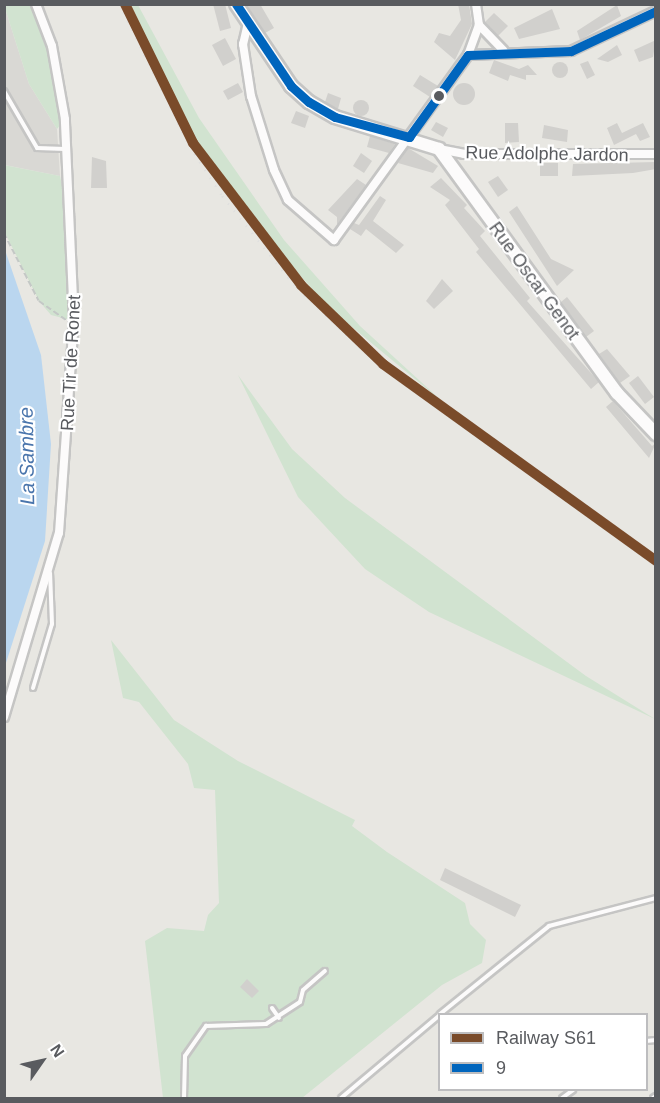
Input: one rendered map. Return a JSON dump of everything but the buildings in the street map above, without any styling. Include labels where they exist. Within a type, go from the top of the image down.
[{"type":"street","name":"Rue Tir de Ronet","points":[[4,717],[51,573],[61,509],[74,321],[69,149],[59,73],[36,4]]},
{"type":"street","points":[[236,4],[291,86],[309,102],[335,117],[409,137],[438,149]]},
{"type":"street","points":[[476,4],[480,25],[503,50]]},
{"type":"street","points":[[468,55],[503,50],[571,51],[656,11]]},
{"type":"street","points":[[248,23],[243,44],[251,96],[273,170],[288,200],[317,229],[334,240],[340,238],[468,55],[480,25]]},
{"type":"street","name":"Rue Adolphe Jardon","points":[[438,149],[464,154],[656,154]]},
{"type":"street","name":"Rue Oscar Genot","points":[[438,149],[617,393],[656,434]]},
{"type":"lane","points":[[4,91],[42,153],[69,149]]},
{"type":"lane","points":[[33,688],[52,624],[51,573]]},
{"type":"lane","points":[[442,1013],[549,926],[656,898]]},
{"type":"lane","points":[[184,1098],[185,1056],[206,1026],[259,1026],[279,1018],[326,971]]},
{"type":"lane","points":[[272,1008],[279,1018]]},
{"type":"lane","points":[[341,1098],[438,1017]]},
{"type":"path","points":[[4,233],[39,301],[51,315],[74,321]]},
{"type":"shaded area","points":[[4,5],[29,84],[57,129],[60,176],[5,165]]},
{"type":"green space","points":[[4,5],[36,5],[52,46],[65,119],[57,129],[29,84]]},
{"type":"green space","points":[[130,5],[138,5],[199,118],[284,240],[360,326],[444,403],[328,307],[259,229],[195,138]]},
{"type":"green space","points":[[4,165],[60,176],[74,247],[74,321],[51,315],[39,301],[5,233]]},
{"type":"green space","points":[[238,375],[292,449],[345,498],[586,676],[655,719],[429,612],[365,569],[298,497]]},
{"type":"green space","points":[[111,640],[174,720],[238,761],[355,820],[352,826],[465,903],[470,924],[486,940],[482,963],[442,985],[302,1098],[163,1098],[145,941],[167,928],[204,931],[208,915],[219,903],[215,790],[194,788],[188,764],[139,702],[123,698]]},
{"type":"water","name":"La Sambre","points":[[5,250],[41,355],[51,444],[45,541],[5,666]]},
{"type":"railway","points":[[119,4],[189,146],[222,196],[297,289],[380,367],[656,566]]},
{"type":"rail line","name":"S61","points":[[125,4],[193,143],[301,285],[383,364],[656,561]]},
{"type":"transit line","name":"9","points":[[236,4],[291,86],[309,102],[335,117],[409,137]]},
{"type":"transit line","name":"9","points":[[409,137],[468,55],[571,51],[656,11]]}]
